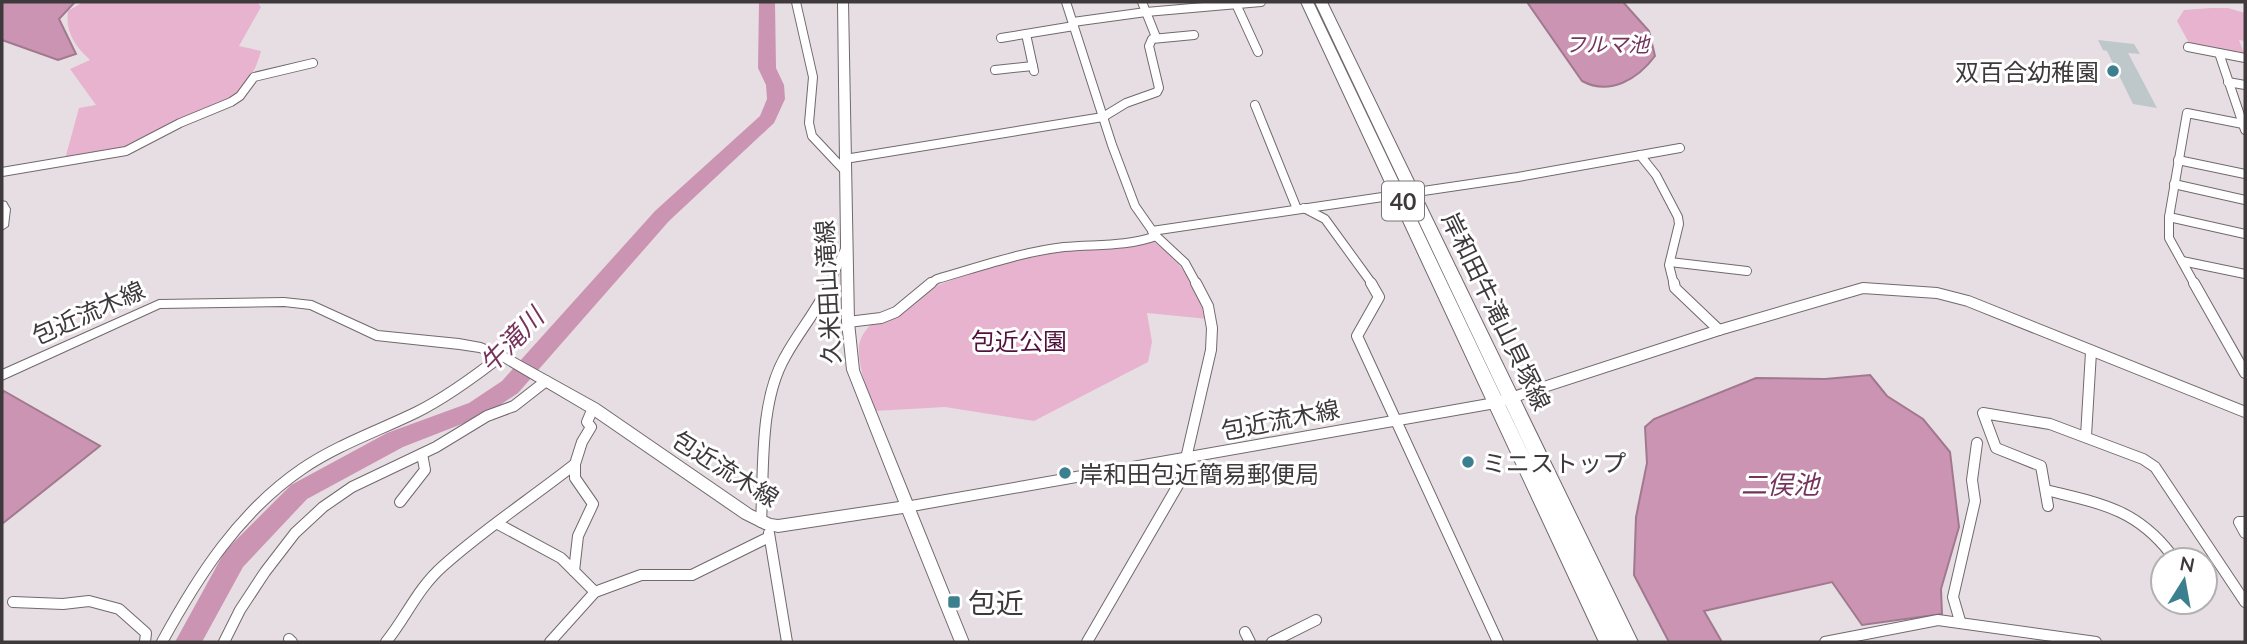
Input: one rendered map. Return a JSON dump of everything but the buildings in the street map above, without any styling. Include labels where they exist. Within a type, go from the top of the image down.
[{"type":"main road","name":"岸和田牛滝山貝塚線","points":[[1307,2],[1406,194]]},
{"type":"main road","name":"岸和田牛滝山貝塚線","points":[[1321,2],[1609,642]]},
{"type":"main road","name":"岸和田牛滝山貝塚線","points":[[1502,400],[1628,642]]},
{"type":"street","points":[[796,2],[813,77],[809,122],[812,136],[845,165],[1103,117],[1126,103],[1157,92],[1159,88],[1149,46],[1156,37]]},
{"type":"street","name":"久米田山滝線","points":[[843,2],[848,322],[853,370],[962,642]]},
{"type":"street","points":[[1066,2],[1135,206],[1154,233],[1185,263],[1197,282],[1208,306],[1212,328],[1211,351],[1188,459],[1168,507],[1087,642]]},
{"type":"street","points":[[1142,2],[1156,37]]},
{"type":"street","points":[[1001,38],[1146,12],[1261,2]]},
{"type":"street","points":[[1236,4],[1258,51]]},
{"type":"street","points":[[995,70],[1034,69],[1026,34]]},
{"type":"street","points":[[1156,37],[1194,36]]},
{"type":"street","points":[[2189,47],[2245,58]]},
{"type":"street","points":[[2219,53],[2228,82],[2242,111],[2244,127],[2187,113],[2169,217],[2169,238],[2245,373]]},
{"type":"street","points":[[2,172],[127,151],[180,123],[231,102],[240,96],[254,77],[313,63]]},
{"type":"street","points":[[2228,82],[2245,85]]},
{"type":"street","points":[[1255,106],[1300,208],[1325,219],[1378,292],[1378,297],[1357,336],[1498,642]]},
{"type":"street","points":[[848,322],[881,318],[896,312],[918,291],[937,279],[1022,255],[1063,247],[1137,243],[1154,233],[1680,148]]},
{"type":"street","points":[[1640,155],[1656,175],[1678,217],[1670,262],[1675,288],[1719,330]]},
{"type":"street","points":[[2178,160],[2245,174]]},
{"type":"street","points":[[2174,184],[2245,200]]},
{"type":"street","points":[[2,205],[2,226]]},
{"type":"street","points":[[2169,217],[2245,234]]},
{"type":"street","points":[[787,642],[766,528],[769,397],[774,378],[793,341],[821,303],[847,247]]},
{"type":"street","points":[[2182,261],[2245,274]]},
{"type":"street","points":[[1670,262],[1747,271]]},
{"type":"street","name":"包近流木線","points":[[2,375],[159,304],[284,302],[312,305],[376,335],[481,348],[506,359],[593,408],[766,528],[1188,459],[1502,400],[1719,330],[1863,288],[1937,293],[1968,301],[2245,412]]},
{"type":"street","points":[[2086,436],[2091,352]]},
{"type":"street","points":[[162,642],[221,548],[241,523],[277,489],[335,450],[446,396],[506,359]]},
{"type":"street","points":[[225,642],[240,610],[295,533],[323,507],[352,487],[422,454],[487,416],[514,406],[542,380]]},
{"type":"street","points":[[574,571],[573,549],[580,525],[593,504],[575,478],[575,464],[582,442],[591,427],[587,422],[593,408]]},
{"type":"street","points":[[2048,506],[2041,466],[1996,447],[1983,413],[2027,418],[2086,436],[2143,459],[2155,467],[2245,602]]},
{"type":"street","points":[[1960,621],[1953,597],[1975,501],[1972,480],[1977,443]]},
{"type":"street","points":[[400,502],[425,470],[422,454]]},
{"type":"street","points":[[386,642],[405,618],[405,611],[416,594],[443,566],[575,464]]},
{"type":"street","points":[[2046,490],[2120,508],[2151,528],[2165,546]]},
{"type":"street","points":[[2245,522],[2239,523],[2245,533]]},
{"type":"street","points":[[498,524],[561,558],[595,592]]},
{"type":"street","points":[[550,642],[595,592],[641,575],[692,575],[766,528]]},
{"type":"street","points":[[13,603],[63,604],[89,601],[119,609],[146,633],[145,642]]},
{"type":"street","points":[[1272,642],[1316,620]]},
{"type":"street","points":[[1825,642],[1938,620],[2096,642]]},
{"type":"green space","points":[[83,2],[257,2],[261,7],[239,46],[261,51],[259,59],[243,87],[224,103],[133,144],[108,152],[65,159],[79,108],[96,105],[70,69],[90,60],[76,44],[67,19],[68,11]]},
{"type":"green space","points":[[2228,8],[2245,13],[2245,41],[2239,40],[2245,56],[2189,43],[2177,21],[2184,10]]},
{"type":"green space","name":"包近公園","points":[[1153,241],[1187,276],[1208,319],[1147,313],[1152,342],[1148,362],[1034,421],[945,407],[875,411],[862,372],[859,348],[866,330],[884,313],[940,284],[1004,263],[1065,250],[1116,249]]},
{"type":"water","points":[[2,2],[75,2],[59,19],[76,54],[58,60],[2,40]]},
{"type":"water","name":"フルマ池","points":[[1527,2],[1623,2],[1649,31],[1655,56],[1640,72],[1623,83],[1603,87],[1582,81]]},
{"type":"water","name":"二俣池","points":[[1870,375],[1887,396],[1923,419],[1950,452],[1959,527],[1941,589],[1942,614],[1862,625],[1832,582],[1704,611],[1722,642],[1669,642],[1634,575],[1636,517],[1647,463],[1645,427],[1654,419],[1756,378],[1825,379]]},
{"type":"water","points":[[4,391],[100,446],[2,524],[2,394]]},
{"type":"waterway","name":"牛滝川","points":[[188,642],[234,559],[299,492],[395,440],[477,409],[510,387],[662,216],[768,119],[776,99],[775,85],[767,68],[767,2]]},
{"type":"place","name":"双百合幼稚園","points":[[2113,71]]},
{"type":"place","name":"ミニストップ","points":[[1468,462]]},
{"type":"place","name":"岸和田包近簡易郵便局","points":[[1065,473]]},
{"type":"place","name":"包近","points":[[954,602]]}]
